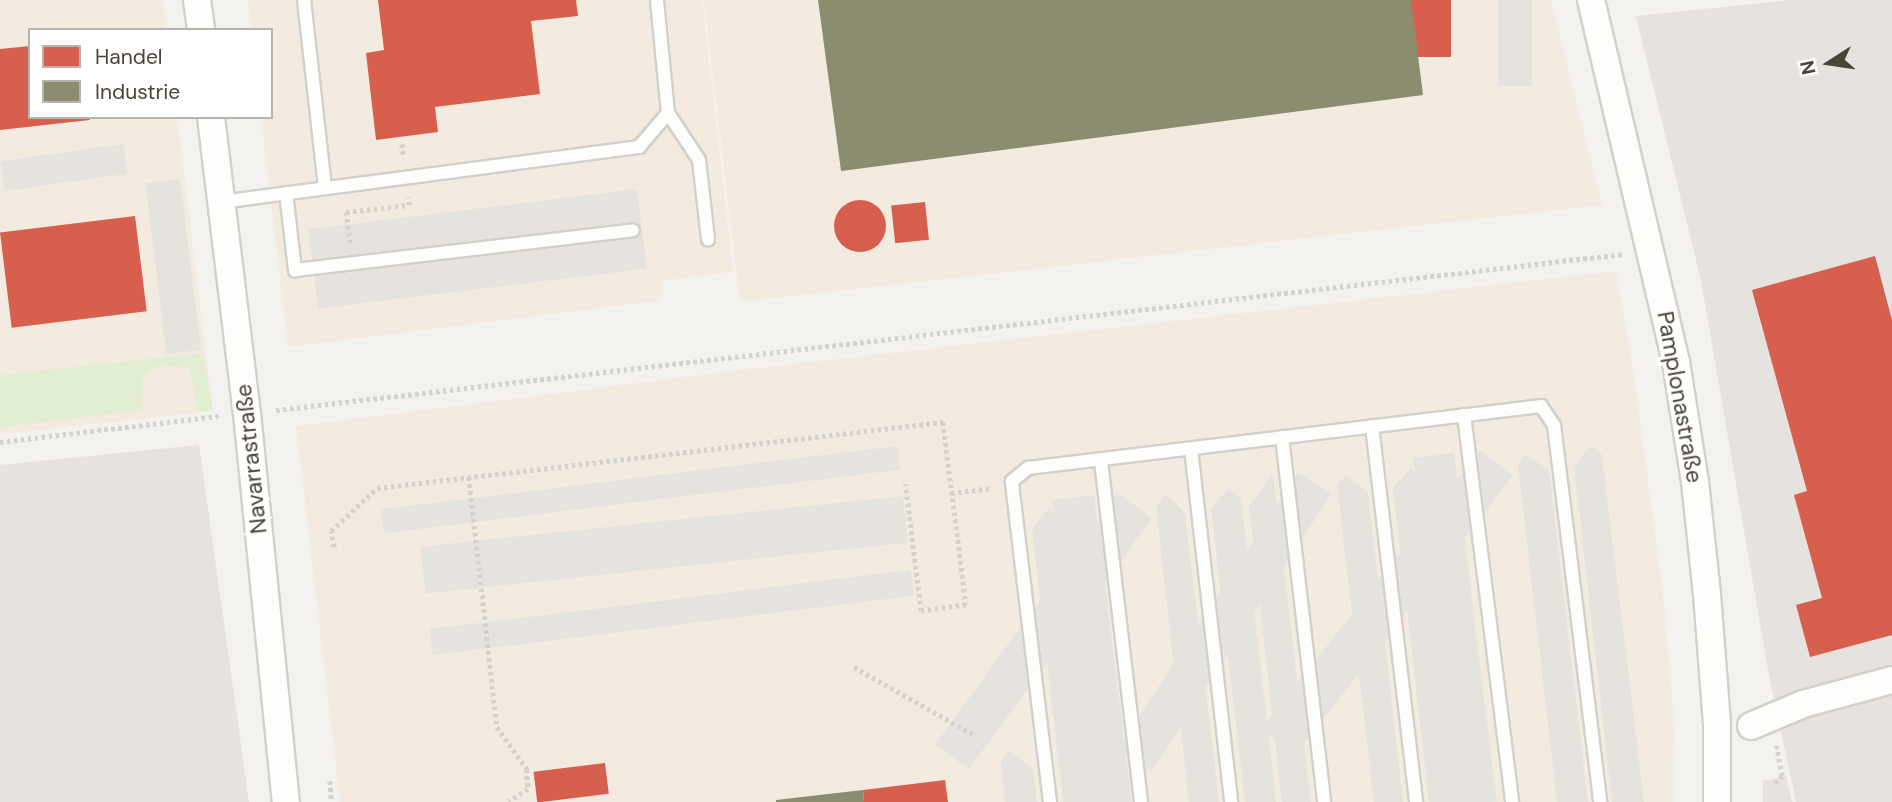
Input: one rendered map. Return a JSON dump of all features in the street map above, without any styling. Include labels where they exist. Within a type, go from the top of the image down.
[{"type":"street","points":[[198,0],[201,28]]},
{"type":"street","name":"Pamplonastraße","points":[[1591,0],[1676,362],[1695,482],[1717,724],[1717,802]]},
{"type":"street","name":"Navarrastraße","points":[[211,119],[247,413],[286,802]]},
{"type":"street","points":[[1751,726],[1803,704],[1892,681]]},
{"type":"lane","points":[[304,0],[320,189]]},
{"type":"lane","points":[[657,0],[668,113],[699,160],[708,239]]},
{"type":"lane","points":[[221,202],[639,147],[668,113]]},
{"type":"lane","points":[[286,193],[295,270],[633,230]]},
{"type":"lane","points":[[1049,802],[1012,481],[1028,468],[1541,406],[1555,425],[1600,802]]},
{"type":"lane","points":[[1464,415],[1512,802]]},
{"type":"lane","points":[[1373,426],[1416,802]]},
{"type":"lane","points":[[1282,437],[1324,802]]},
{"type":"lane","points":[[1191,449],[1231,802]]},
{"type":"lane","points":[[1101,461],[1141,802]]},
{"type":"path","points":[[352,263],[346,212],[409,205],[404,160]]},
{"type":"path","points":[[278,410],[1623,254]]},
{"type":"path","points":[[0,442],[221,416]]},
{"type":"path","points":[[334,547],[331,531],[377,488],[943,422],[966,605],[921,611],[905,484]]},
{"type":"path","points":[[469,477],[497,727],[527,769],[528,789],[509,802]]},
{"type":"path","points":[[854,667],[975,735]]},
{"type":"path","points":[[1775,783],[1782,776]]},
{"type":"path","points":[[330,781],[332,802]]},
{"type":"shaded area","points":[[0,0],[163,0],[167,28],[28,28],[28,119],[177,119],[213,411],[0,434]]},
{"type":"shaded area","points":[[248,0],[702,0],[733,272],[661,281],[663,300],[288,347],[261,119],[273,119],[273,28],[251,28]]},
{"type":"shaded area","points":[[704,0],[1551,0],[1602,205],[740,302]]},
{"type":"shaded area","points":[[1498,0],[1532,0],[1532,86],[1498,86]]},
{"type":"shaded area","points":[[1791,0],[1892,0],[1892,802],[1796,802],[1768,670],[1701,280],[1636,16]]},
{"type":"shaded area","points":[[123,144],[127,174],[4,191],[0,161]]},
{"type":"shaded area","points":[[180,179],[201,350],[166,354],[145,183]]},
{"type":"shaded area","points":[[637,189],[647,268],[318,309],[308,229]]},
{"type":"shaded area","points":[[1616,271],[1633,367],[1664,601],[1675,730],[1673,802],[340,802],[296,426],[748,369]]},
{"type":"shaded area","points":[[199,445],[249,802],[0,802],[0,465]]},
{"type":"shaded area","points":[[897,446],[900,470],[384,533],[381,509]]},
{"type":"shaded area","points":[[1591,446],[1602,455],[1644,802],[1612,802],[1574,466]]},
{"type":"shaded area","points":[[1480,450],[1513,476],[1295,755],[1262,729]]},
{"type":"shaded area","points":[[1454,453],[1497,801],[1456,802],[1413,458]]},
{"type":"shaded area","points":[[1526,454],[1549,470],[1588,802],[1557,802],[1518,465]]},
{"type":"shaded area","points":[[1411,468],[1422,477],[1459,802],[1429,802],[1393,488]]},
{"type":"shaded area","points":[[1298,472],[1332,494],[1151,772],[1117,750]]},
{"type":"shaded area","points":[[1273,473],[1311,802],[1282,802],[1249,506]]},
{"type":"shaded area","points":[[1346,475],[1368,492],[1403,802],[1374,802],[1337,485]]},
{"type":"shaded area","points":[[1229,488],[1241,498],[1276,802],[1245,802],[1211,509]]},
{"type":"shaded area","points":[[1118,493],[1152,518],[969,769],[935,745]]},
{"type":"shaded area","points":[[1165,494],[1185,513],[1219,802],[1189,802],[1156,507]]},
{"type":"shaded area","points":[[1094,495],[1132,802],[1089,802],[1052,500]]},
{"type":"shaded area","points":[[903,496],[908,543],[426,593],[421,547]]},
{"type":"shaded area","points":[[1050,507],[1060,518],[1093,802],[1063,802],[1032,528]]},
{"type":"shaded area","points":[[911,570],[914,596],[433,655],[430,629]]},
{"type":"shaded area","points":[[1838,643],[1892,643],[1892,668],[1838,668]]},
{"type":"shaded area","points":[[1892,704],[1892,730],[1861,738],[1855,714]]},
{"type":"shaded area","points":[[1009,750],[1033,769],[1037,802],[1005,802],[1001,762]]},
{"type":"shaded area","points":[[1786,776],[1792,802],[1763,802],[1763,781]]},
{"type":"green space","points":[[203,353],[212,409],[198,412],[189,367],[157,365],[143,376],[142,410],[0,427],[0,375]]},
{"type":"building: Handel","points":[[378,0],[576,0],[578,16],[531,21],[540,94],[435,107],[438,132],[376,140],[366,53],[384,50]]},
{"type":"building: Handel","points":[[1411,0],[1451,0],[1451,57],[1411,57]]},
{"type":"building: Handel","points":[[28,46],[28,119],[90,120],[0,130],[0,49]]},
{"type":"building: Handel","points":[[860,200],[870,202],[878,208],[884,216],[884,236],[878,244],[870,250],[860,252],[850,250],[842,244],[836,236],[834,226],[836,216],[842,208],[850,202]]},
{"type":"building: Handel","points":[[925,202],[929,240],[895,243],[891,206]]},
{"type":"building: Handel","points":[[135,216],[147,311],[12,328],[0,233]]},
{"type":"building: Handel","points":[[1875,256],[1892,320],[1892,635],[1810,657],[1796,605],[1822,598],[1794,495],[1807,491],[1752,290]]},
{"type":"building: Handel","points":[[605,763],[609,794],[537,802],[534,772]]},
{"type":"building: Handel","points":[[945,780],[948,802],[864,802],[863,790]]},
{"type":"building: Industrie","points":[[818,0],[1411,0],[1423,95],[841,171]]},
{"type":"building: Industrie","points":[[863,790],[864,802],[776,802],[776,800]]}]
